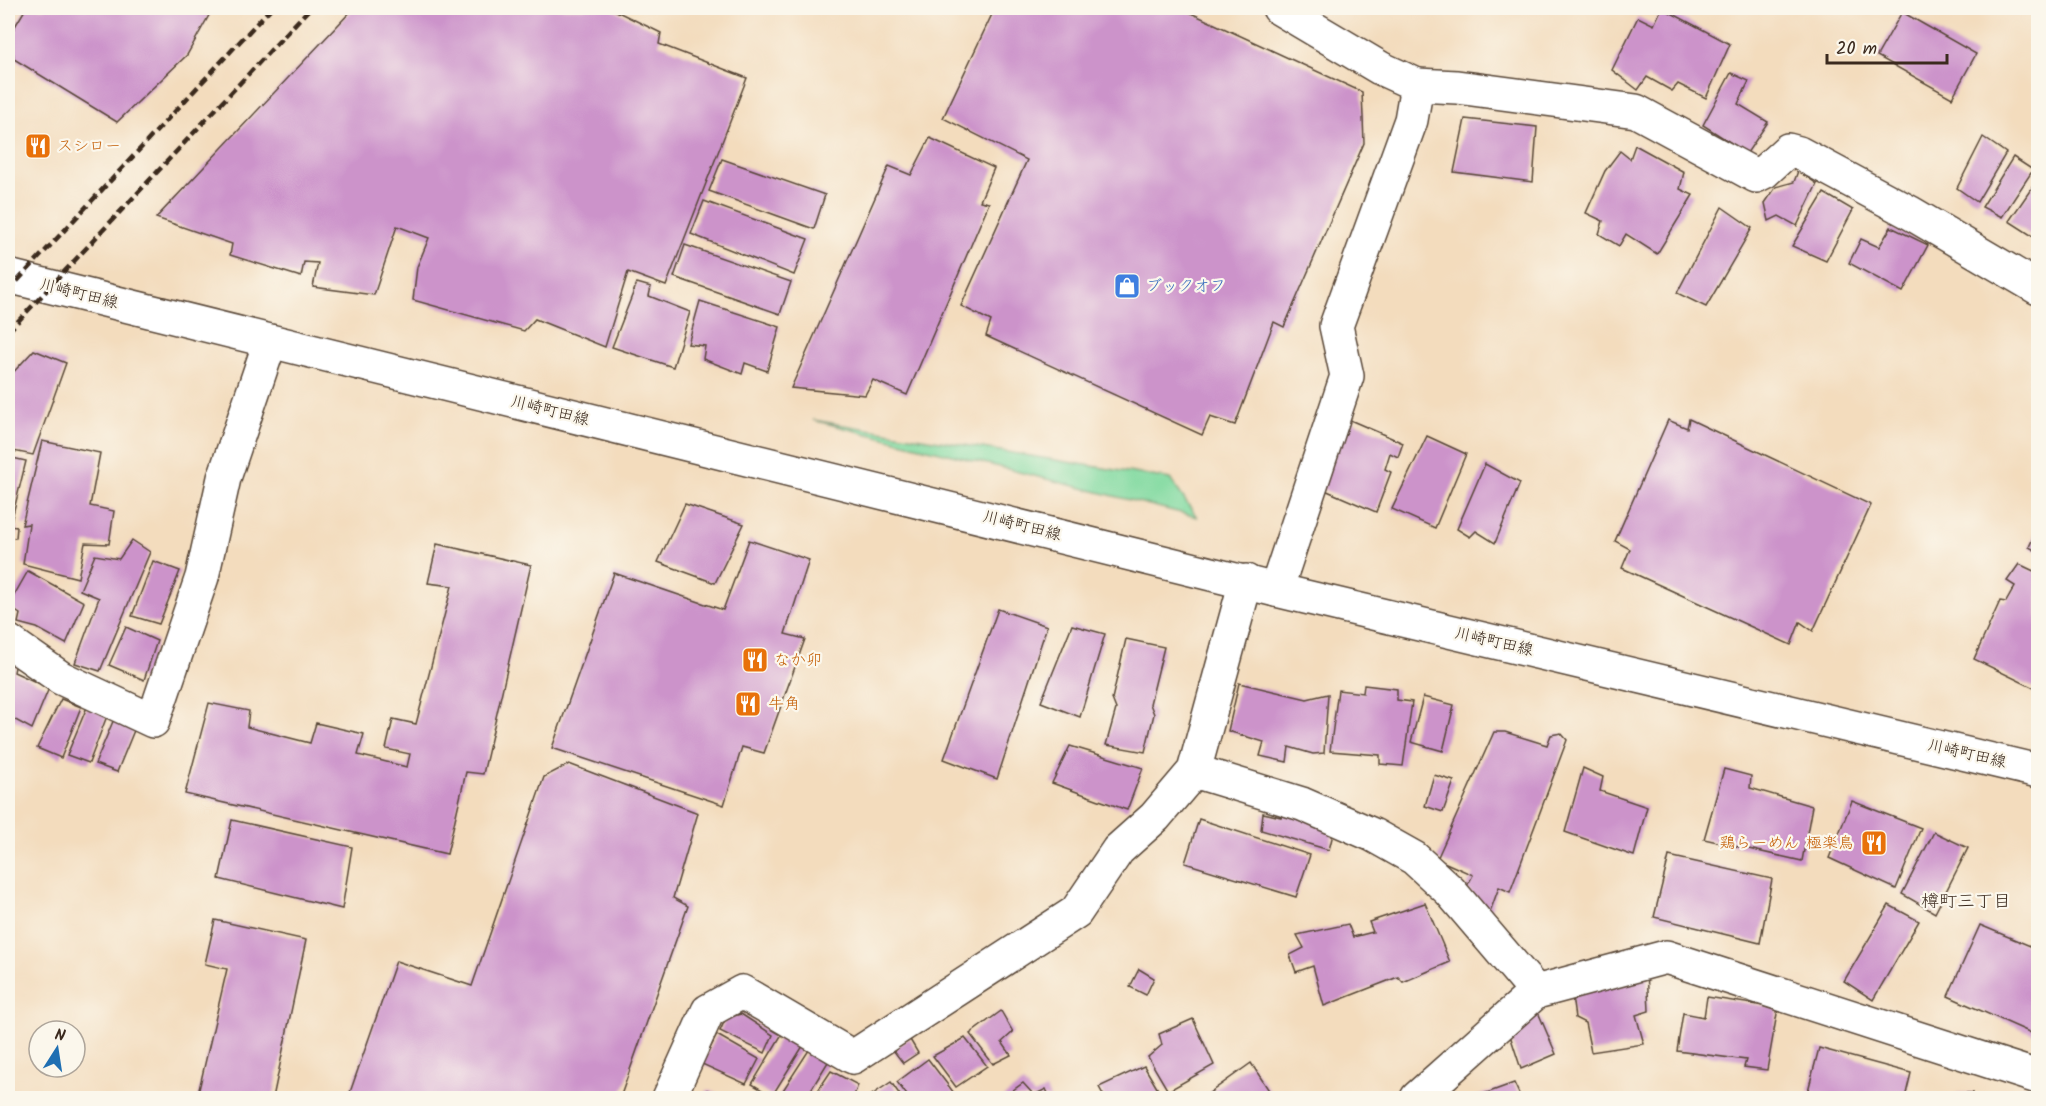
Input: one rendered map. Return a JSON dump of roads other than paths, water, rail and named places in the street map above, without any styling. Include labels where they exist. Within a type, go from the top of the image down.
[{"type":"street","points":[[1279,8],[1380,68],[1417,85],[1457,87],[1636,111],[1756,176],[1764,172],[1788,150],[1799,153],[1908,212],[2038,288]]},
{"type":"street","points":[[669,1098],[708,1011],[742,992],[853,1057],[1076,912],[1118,850],[1155,818],[1194,771],[1261,585],[1347,376],[1336,326],[1411,120],[1417,85]]},
{"type":"street","name":"川崎町田線","points":[[8,276],[1261,585],[2038,771]]},
{"type":"street","points":[[8,641],[61,678],[153,721],[202,577],[224,478],[270,342]]},
{"type":"street","points":[[1194,771],[1302,804],[1373,835],[1414,858],[1450,891],[1536,992]]},
{"type":"street","points":[[1416,1098],[1536,992],[1666,957],[2038,1077]]},
{"type":"railway","points":[[8,291],[271,8]]},
{"type":"railway","points":[[8,332],[310,8]]},
{"type":"place","name":"スシロー","points":[[38,146]]},
{"type":"place","name":"ブックオフ","points":[[1127,286]]},
{"type":"place","name":"なか卯","points":[[755,660]]},
{"type":"place","name":"牛角","points":[[748,704]]},
{"type":"place","name":"鶏らーめん 極楽鳥","points":[[1874,843]]},
{"type":"district","name":"樽町三丁目","points":[[1966,902]]}]
